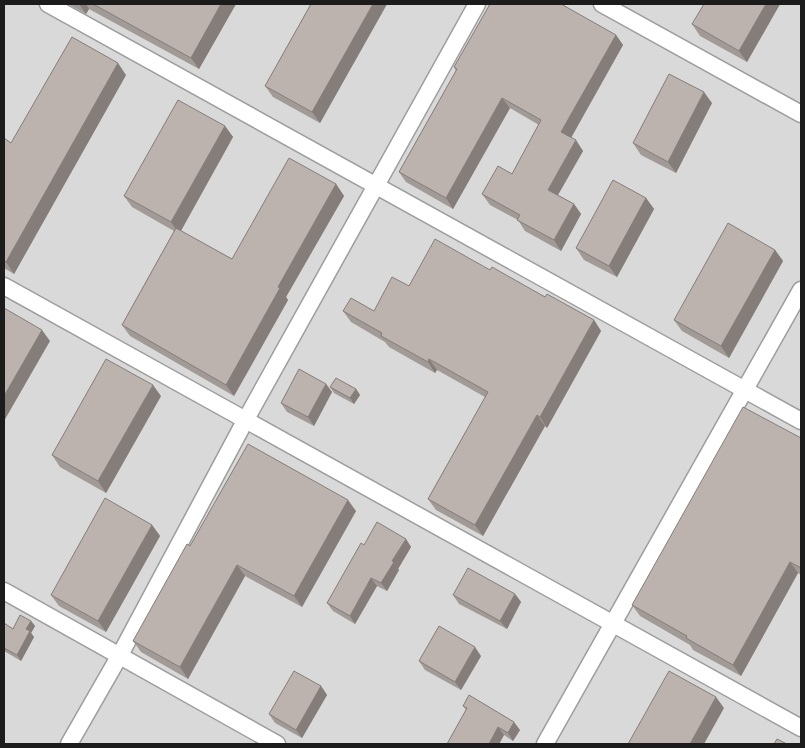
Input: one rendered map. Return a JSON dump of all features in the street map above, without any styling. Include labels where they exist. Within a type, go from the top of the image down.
[{"type":"street","points":[[48,4],[801,421]]},
{"type":"street","points":[[69,744],[120,655],[245,421],[375,185],[477,4]]},
{"type":"street","points":[[602,4],[801,114]]},
{"type":"street","points":[[4,286],[801,728]]},
{"type":"street","points":[[545,744],[801,290]]},
{"type":"street","points":[[4,591],[277,744]]},
{"type":"shaded area","points":[[4,4],[801,4],[801,744],[4,744]]},
{"type":"building","points":[[93,4],[221,4],[191,58]]},
{"type":"building","points":[[311,4],[373,4],[312,112],[265,86]]},
{"type":"building","points":[[490,4],[561,4],[616,35],[561,132],[576,140],[548,190],[574,204],[554,240],[517,220],[520,215],[482,194],[498,166],[512,174],[541,120],[502,98],[446,198],[399,172],[457,69],[454,67]]},
{"type":"building","points":[[704,4],[766,4],[739,51],[692,24]]},
{"type":"building","points":[[72,37],[118,63],[6,262],[4,261],[4,138],[11,143]]},
{"type":"building","points":[[669,74],[704,92],[668,162],[633,143]]},
{"type":"building","points":[[178,100],[225,126],[171,222],[124,196]]},
{"type":"building","points":[[289,158],[336,184],[226,385],[122,325],[176,228],[232,259]]},
{"type":"building","points":[[613,180],[646,198],[609,266],[576,248]]},
{"type":"building","points":[[728,223],[775,250],[721,346],[674,320]]},
{"type":"building","points":[[435,239],[490,270],[492,267],[545,297],[547,294],[594,320],[540,417],[537,415],[475,525],[428,499],[488,392],[429,359],[428,362],[381,336],[382,333],[343,311],[351,298],[374,311],[392,277],[409,286]]},
{"type":"building","points":[[4,308],[42,330],[4,396]]},
{"type":"building","points":[[106,359],[153,385],[98,481],[52,455]]},
{"type":"building","points":[[299,369],[326,384],[308,417],[281,403]]},
{"type":"building","points":[[336,378],[356,389],[350,398],[330,387]]},
{"type":"building","points":[[743,407],[801,438],[801,568],[790,562],[733,665],[632,605]]},
{"type":"building","points":[[248,444],[348,500],[294,596],[237,565],[180,667],[133,641],[187,544],[190,546]]},
{"type":"building","points":[[105,498],[152,525],[98,621],[51,595]]},
{"type":"building","points":[[377,522],[406,539],[381,583],[371,578],[350,616],[327,603],[361,543],[364,545]]},
{"type":"building","points":[[468,568],[515,594],[500,621],[453,595]]},
{"type":"building","points":[[20,615],[31,621],[26,629],[30,631],[17,655],[4,648],[4,623],[13,629]]},
{"type":"building","points":[[439,626],[475,647],[455,682],[419,661]]},
{"type":"building","points":[[294,671],[321,686],[296,730],[269,714]]},
{"type":"building","points":[[669,671],[716,697],[690,744],[628,744]]},
{"type":"building","points":[[469,695],[514,722],[508,733],[498,727],[489,744],[447,744],[467,708],[463,706]]},
{"type":"building","points":[[777,739],[787,744],[774,744]]}]
